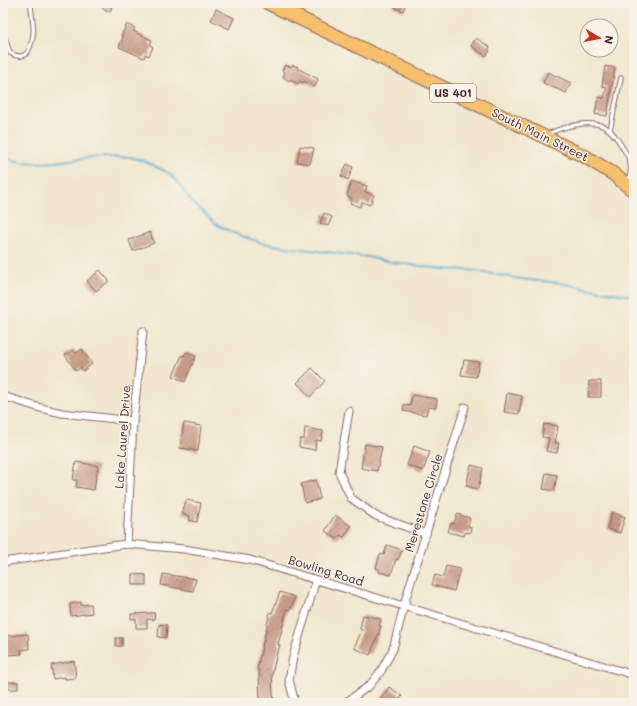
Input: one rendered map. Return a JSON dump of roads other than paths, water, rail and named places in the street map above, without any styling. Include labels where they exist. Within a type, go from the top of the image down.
[{"type":"highway","name":"South Main Street","points":[[268,3],[584,156],[612,173],[631,188]]},
{"type":"street","name":"Lake Laurel Drive","points":[[127,544],[133,422],[143,331]]},
{"type":"street","points":[[3,396],[62,413],[133,422]]},
{"type":"street","name":"Merestone Circle","points":[[345,703],[369,686],[381,671],[392,649],[465,407]]},
{"type":"street","points":[[349,411],[339,472],[351,498],[376,516],[426,534]]},
{"type":"street","name":"Bowling Road","points":[[3,562],[127,544],[184,549],[250,560],[634,675]]},
{"type":"street","points":[[295,703],[289,680],[316,580]]},
{"type":"lane","points":[[3,32],[10,53],[19,56],[26,55],[34,37],[31,3]]},
{"type":"lane","points":[[610,130],[621,78]]},
{"type":"lane","points":[[544,137],[554,131],[575,125],[585,124],[606,127],[619,141],[630,161],[631,188]]},
{"type":"waterway","points":[[3,157],[21,162],[44,163],[98,157],[130,157],[144,161],[170,174],[177,181],[190,200],[216,224],[231,232],[262,243],[368,257],[391,262],[442,269],[470,270],[521,279],[560,283],[634,296]]}]
